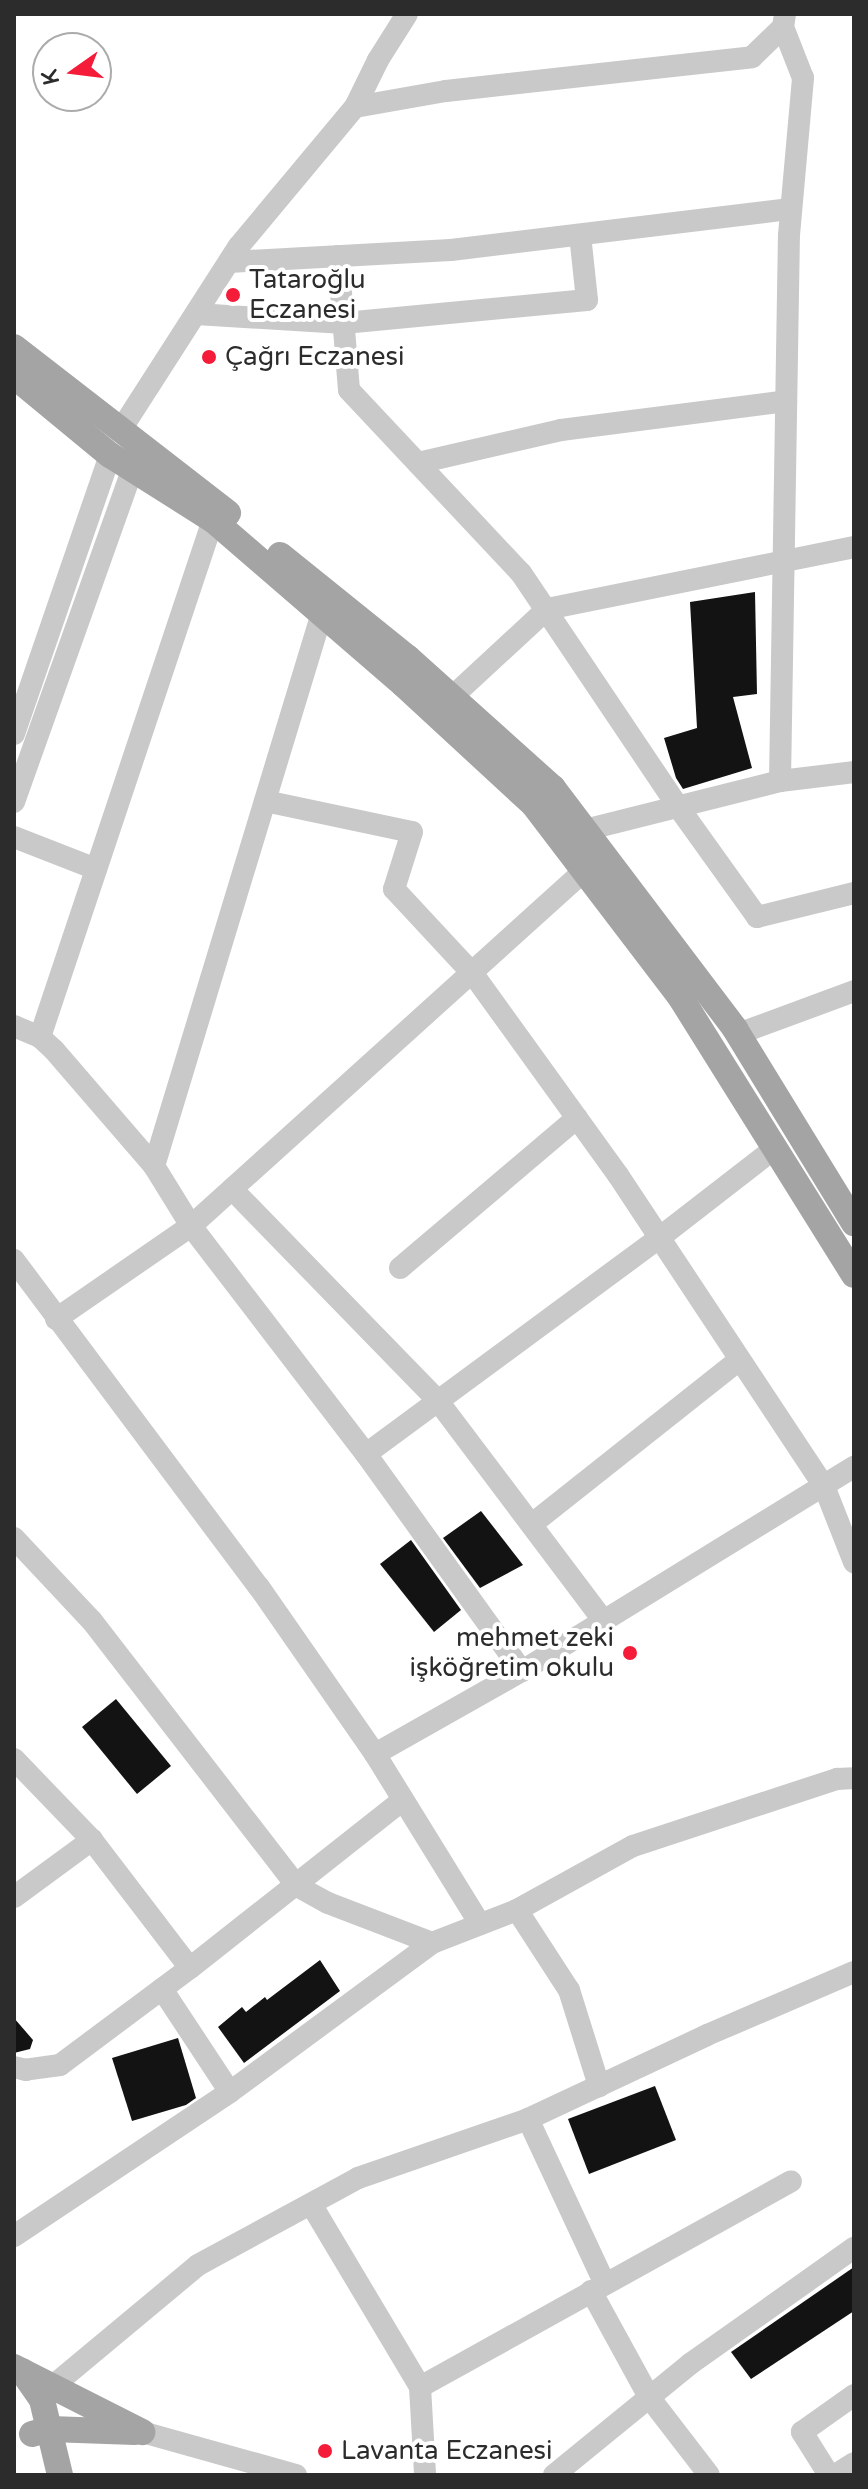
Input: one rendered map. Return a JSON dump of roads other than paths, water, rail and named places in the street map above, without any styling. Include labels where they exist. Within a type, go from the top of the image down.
[{"type":"main road","points":[[14,347],[122,428],[408,658],[553,788],[738,1034],[854,1223]]},
{"type":"main road","points":[[14,376],[121,462],[213,520],[322,613],[534,805],[679,995],[854,1275]]},
{"type":"main road","points":[[16,2363],[48,2392],[142,2432]]},
{"type":"main road","points":[[32,2436],[48,2392]]},
{"type":"main road","points":[[32,2436],[142,2432]]},
{"type":"main road","points":[[32,2436],[60,2475]]},
{"type":"street","points":[[122,428],[229,262],[355,107],[378,60],[407,14]]},
{"type":"street","points":[[355,107],[446,91],[752,57],[784,20]]},
{"type":"street","points":[[780,781],[791,209],[803,78],[784,20]]},
{"type":"street","points":[[229,262],[451,250],[791,209]]},
{"type":"street","points":[[196,314],[344,323],[587,300],[580,235]]},
{"type":"street","points":[[338,256],[349,390],[521,573],[679,808],[757,917],[854,893]]},
{"type":"street","points":[[418,463],[561,430],[786,401]]},
{"type":"street","points":[[14,734],[121,462]]},
{"type":"street","points":[[14,802],[121,462]]},
{"type":"street","points":[[40,1037],[213,520]]},
{"type":"street","points":[[452,697],[547,609],[784,558],[854,547]]},
{"type":"street","points":[[154,1166],[322,613]]},
{"type":"street","points":[[585,830],[780,781],[854,772]]},
{"type":"street","points":[[265,801],[412,832],[394,889],[473,974],[577,1118],[824,1486],[854,1562]]},
{"type":"street","points":[[14,837],[96,869]]},
{"type":"street","points":[[56,1319],[191,1226],[584,871]]},
{"type":"street","points":[[738,1034],[854,991]]},
{"type":"street","points":[[14,1026],[40,1037],[154,1166],[191,1226],[366,1454],[522,1671]]},
{"type":"street","points":[[400,1268],[577,1118]]},
{"type":"street","points":[[366,1454],[659,1238],[775,1148]]},
{"type":"street","points":[[232,1189],[438,1401],[603,1620]]},
{"type":"street","points":[[14,1260],[259,1587],[375,1754],[480,1924]]},
{"type":"street","points":[[532,1524],[739,1360]]},
{"type":"street","points":[[375,1754],[522,1671],[854,1467]]},
{"type":"street","points":[[14,1538],[92,1621],[297,1886],[328,1903],[432,1943]]},
{"type":"street","points":[[14,1759],[92,1840],[190,1968]]},
{"type":"street","points":[[14,2236],[230,2092],[432,1943],[517,1910],[633,1846],[837,1779],[854,1778]]},
{"type":"street","points":[[14,2067],[26,2070],[60,2065],[297,1886],[403,1800]]},
{"type":"street","points":[[14,1897],[92,1840]]},
{"type":"street","points":[[517,1910],[569,1990],[599,2086]]},
{"type":"street","points":[[48,2392],[198,2265],[358,2178],[528,2119],[854,1972]]},
{"type":"street","points":[[162,1989],[230,2092]]},
{"type":"street","points":[[528,2119],[598,2288],[649,2397],[709,2475]]},
{"type":"street","points":[[420,2387],[791,2181]]},
{"type":"street","points":[[311,2204],[420,2387],[425,2475]]},
{"type":"street","points":[[554,2475],[690,2364],[854,2248]]},
{"type":"street","points":[[829,2475],[802,2432],[854,2395]]},
{"type":"street","points":[[142,2432],[296,2475]]},
{"type":"street","points":[[835,2475],[854,2463]]},
{"type":"place","name":"Tataroğlu Eczanesi","points":[[233,295]]},
{"type":"place","name":"Çağrı Eczanesi","points":[[209,357]]},
{"type":"place","name":"mehmet zeki işköğretim okulu","points":[[630,1653]]},
{"type":"place","name":"Lavanta Eczanesi","points":[[325,2451]]}]
